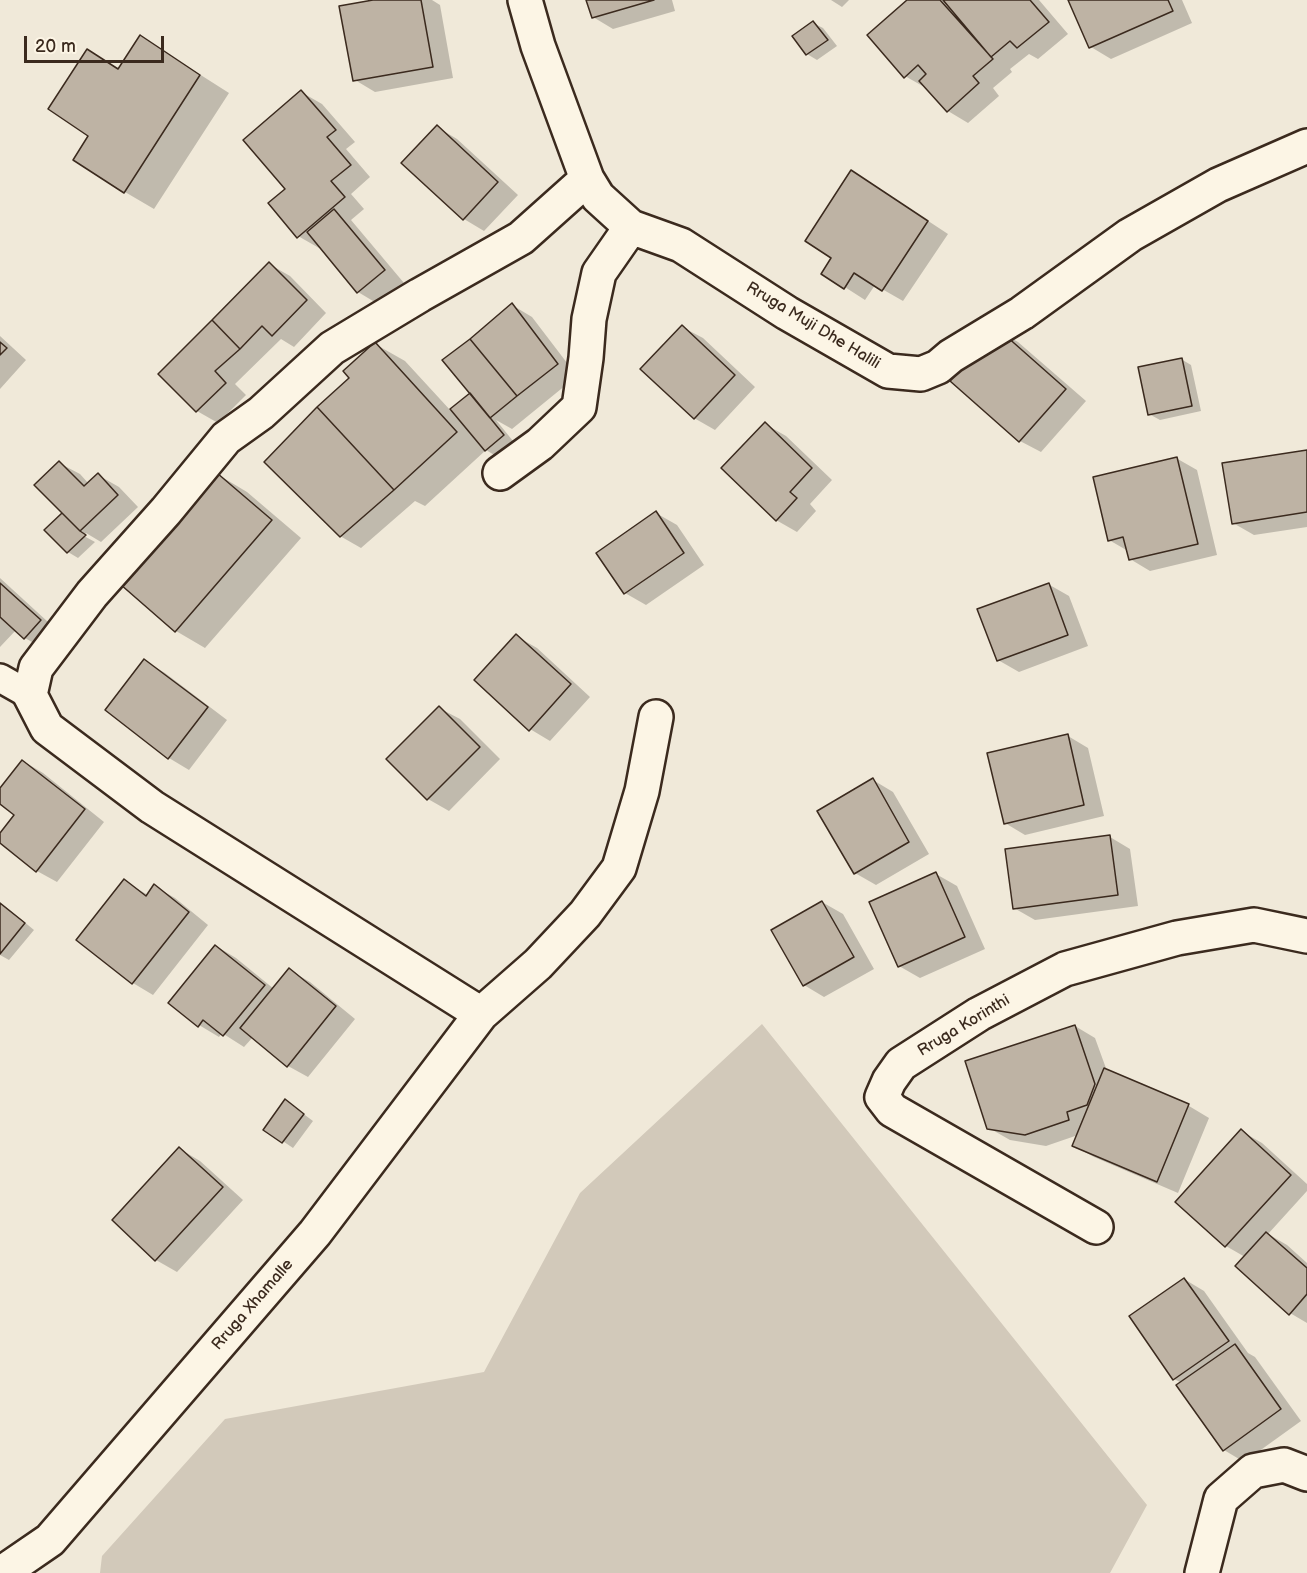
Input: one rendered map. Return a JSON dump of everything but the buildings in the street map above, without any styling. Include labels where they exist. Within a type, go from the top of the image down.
[{"type":"street","name":"Rruga Muji Dhe Halili","points":[[525,0],[538,46],[587,179],[598,197],[631,227],[681,245],[787,313],[888,370],[921,374],[938,367],[951,356],[1022,313],[1130,235],[1168,212],[1244,172],[1307,146]]},
{"type":"street","points":[[480,1014],[152,807],[47,728],[30,695],[36,668],[92,594],[166,511],[226,438],[261,413],[332,348],[521,238],[587,179]]},
{"type":"street","points":[[500,473],[540,444],[579,407],[589,319],[599,273],[631,227]]},
{"type":"street","name":"Rruga Xhamalle","points":[[2,1573],[50,1540],[315,1233],[480,1014],[538,964],[585,914],[619,868],[642,791],[656,717]]},
{"type":"street","name":"Rruga Korinthi","points":[[1096,1227],[892,1110],[882,1097],[889,1081],[901,1064],[979,1014],[1065,969],[1177,938],[1254,925],[1307,936]]},
{"type":"street","points":[[1207,1568],[1221,1499],[1253,1471],[1284,1465],[1307,1474]]},
{"type":"lane","points":[[0,678],[30,695]]},
{"type":"shaded area","points":[[762,1024],[1147,1505],[1110,1573],[100,1573],[102,1556],[225,1419],[484,1372],[580,1193]]}]
